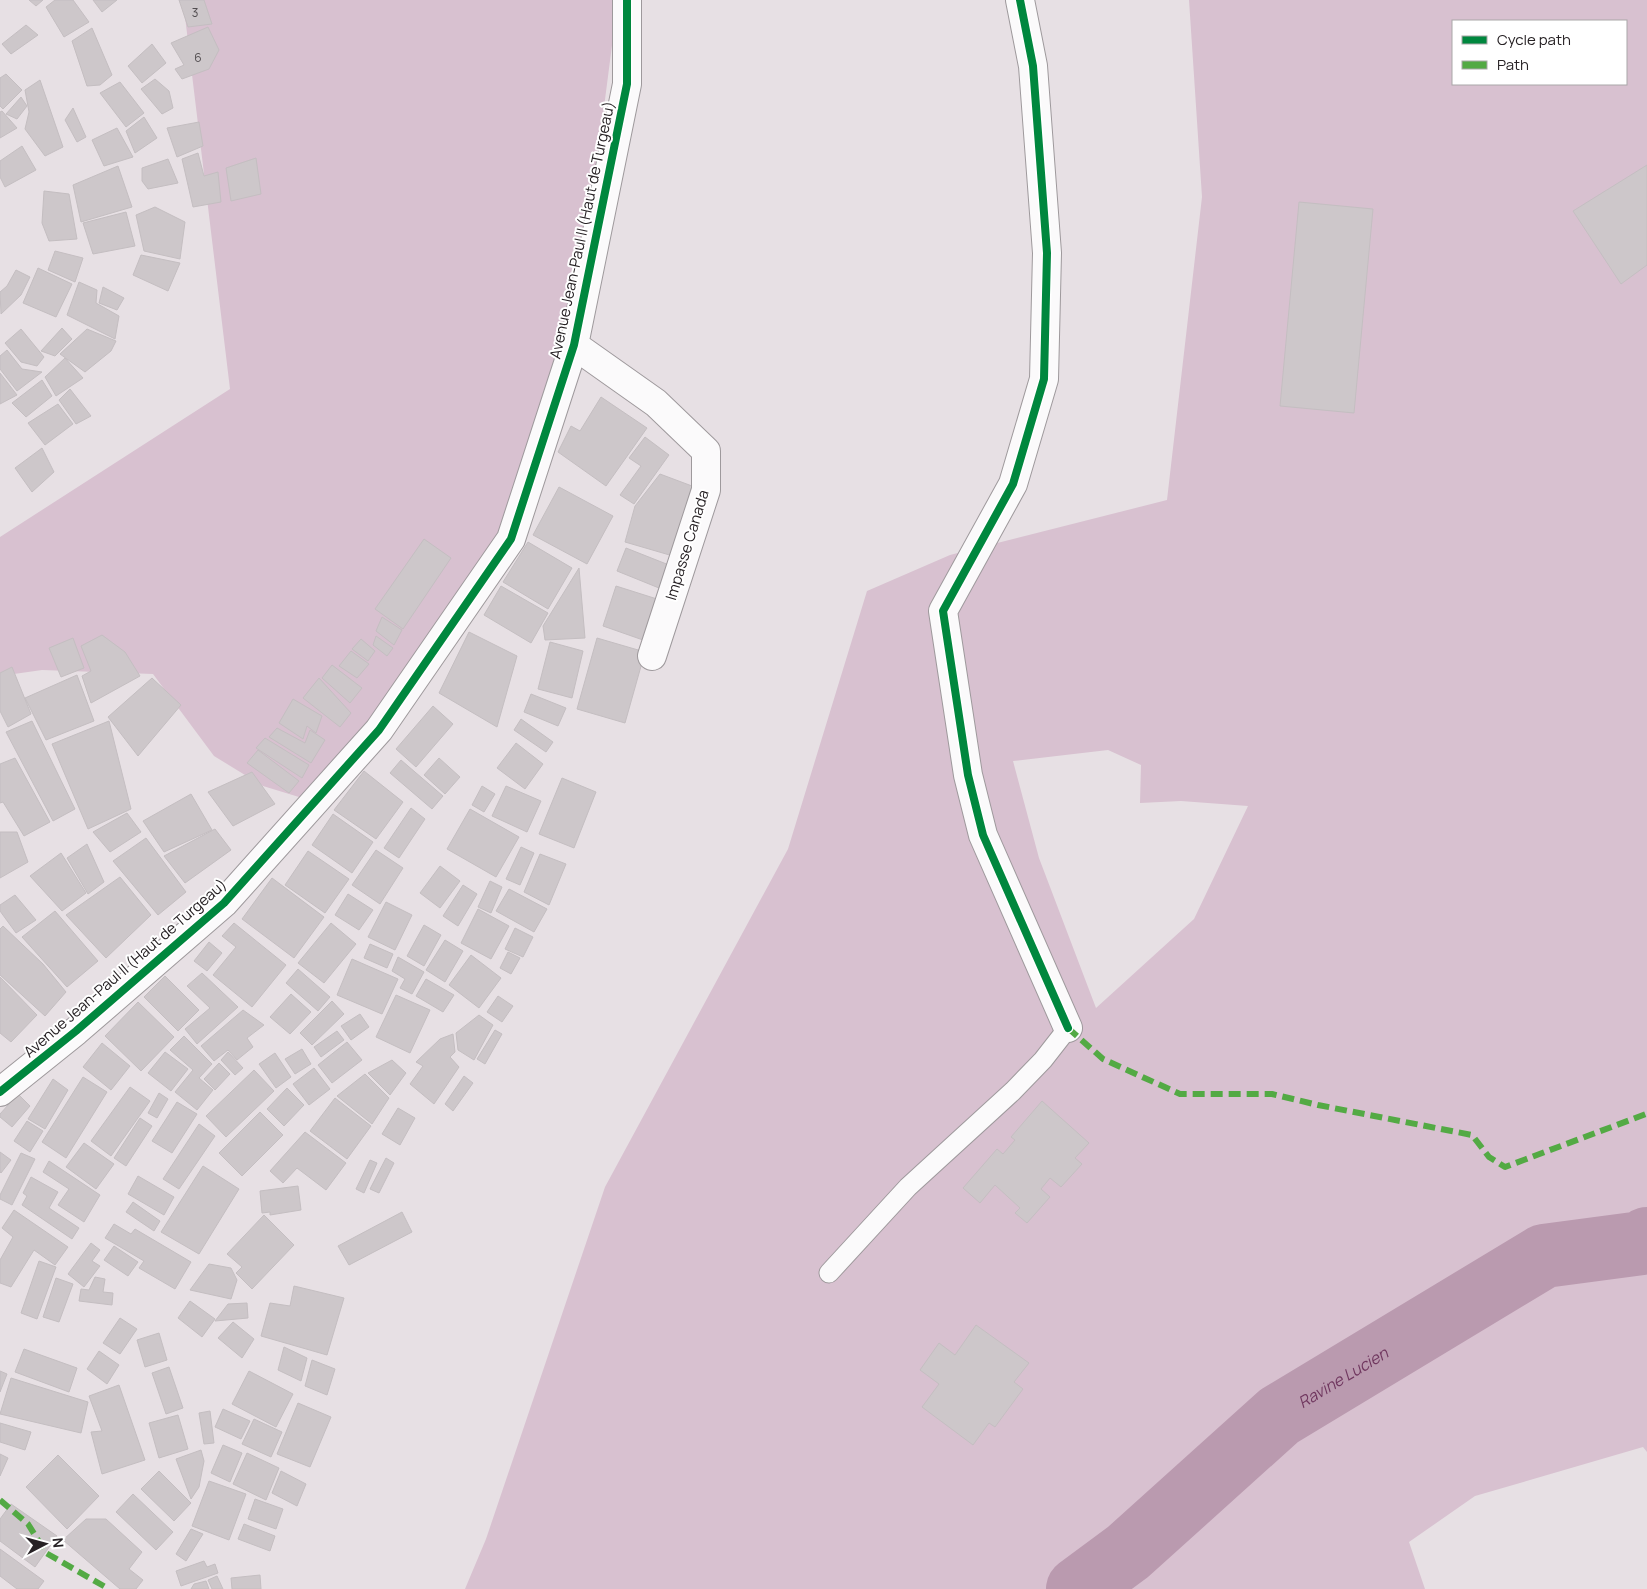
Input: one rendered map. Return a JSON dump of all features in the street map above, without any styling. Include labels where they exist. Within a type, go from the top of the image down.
[{"type":"street","name":"Avenue Jean-Paul II (Haut de Turgeau)","points":[[0,1092],[76,1030],[224,903],[379,730],[511,539],[574,345],[627,84],[627,0]]},
{"type":"street","points":[[1020,0],[1033,66],[1047,253],[1044,380],[1013,484],[943,611],[968,775],[983,835],[1068,1028]]},
{"type":"street","name":"Impasse Canada","points":[[574,345],[656,403],[706,451],[706,490],[652,656]]},
{"type":"lane","points":[[829,1272],[908,1187],[1013,1091],[1043,1060],[1068,1028]]},
{"type":"shaded area","points":[[183,0],[613,0],[615,22],[570,371],[482,578],[313,794],[299,797],[263,786],[214,756],[153,674],[42,670],[0,676],[0,537],[230,389]]},
{"type":"shaded area","points":[[1189,0],[1647,0],[1647,1452],[1643,1447],[1475,1496],[1409,1542],[1425,1589],[465,1589],[486,1539],[605,1187],[788,849],[867,591],[950,555],[1167,500],[1202,197]],"holes":[[[1108,750],[1141,765],[1140,803],[1181,801],[1248,806],[1194,919],[1096,1008],[1039,858],[1013,761]]]},
{"type":"building","points":[[29,0],[43,0],[36,6]]},
{"type":"building","points":[[55,0],[73,0],[89,22],[64,37],[46,7]]},
{"type":"building","points":[[93,0],[117,0],[102,12]]},
{"type":"building","points":[[179,0],[204,0],[212,24],[188,27]]},
{"type":"building","points":[[26,25],[38,35],[11,54],[2,44]]},
{"type":"building","points":[[208,27],[219,50],[209,69],[182,79],[175,69],[184,65],[171,43]]},
{"type":"building","points":[[92,28],[112,75],[100,85],[87,86],[72,41]]},
{"type":"building","points":[[152,44],[166,63],[142,83],[128,66]]},
{"type":"building","points":[[6,74],[22,90],[3,109],[0,106],[0,78]]},
{"type":"building","points":[[155,79],[169,91],[173,108],[162,114],[141,89]]},
{"type":"building","points":[[40,80],[63,147],[45,156],[25,129],[29,112],[25,90]]},
{"type":"building","points":[[120,82],[144,113],[126,127],[100,93]]},
{"type":"building","points":[[21,97],[27,106],[17,119],[6,114]]},
{"type":"building","points":[[73,108],[86,137],[77,142],[65,120]]},
{"type":"building","points":[[2,111],[17,128],[0,138],[0,112]]},
{"type":"building","points":[[144,117],[157,138],[135,153],[126,131]]},
{"type":"building","points":[[199,122],[203,146],[177,157],[167,128]]},
{"type":"building","points":[[117,128],[133,157],[104,166],[92,140]]},
{"type":"building","points":[[22,146],[36,170],[5,187],[0,177],[0,161]]},
{"type":"building","points":[[198,153],[204,176],[218,172],[221,202],[193,207],[182,159]]},
{"type":"building","points":[[256,158],[261,194],[231,201],[226,168]]},
{"type":"building","points":[[168,159],[178,183],[148,189],[142,181],[142,168]]},
{"type":"building","points":[[1647,165],[1647,265],[1621,284],[1573,211]]},
{"type":"building","points":[[118,166],[132,207],[81,222],[73,185]]},
{"type":"building","points":[[44,191],[69,194],[77,239],[49,241],[42,223]]},
{"type":"building","points":[[1299,202],[1373,209],[1354,413],[1280,406]]},
{"type":"building","points":[[155,207],[185,222],[180,259],[144,251],[136,215]]},
{"type":"building","points":[[126,212],[135,246],[93,254],[83,223]]},
{"type":"building","points":[[55,251],[83,258],[75,282],[48,270]]},
{"type":"building","points":[[141,255],[180,263],[168,291],[133,275]]},
{"type":"building","points":[[38,268],[72,284],[56,317],[23,303]]},
{"type":"building","points":[[16,270],[30,277],[21,295],[1,314],[0,292],[7,286]]},
{"type":"building","points":[[79,282],[97,290],[96,303],[119,316],[115,339],[67,315]]},
{"type":"building","points":[[103,287],[124,298],[117,310],[99,303]]},
{"type":"building","points":[[62,328],[72,339],[55,356],[41,351]]},
{"type":"building","points":[[21,329],[44,357],[37,366],[21,362],[5,343]]},
{"type":"building","points":[[87,329],[116,341],[111,351],[85,372],[60,354]]},
{"type":"building","points":[[7,350],[22,369],[42,372],[17,391],[0,369],[0,356]]},
{"type":"building","points":[[65,358],[83,378],[56,396],[45,377]]},
{"type":"building","points":[[0,373],[17,395],[0,404]]},
{"type":"building","points":[[42,380],[52,396],[26,417],[12,403]]},
{"type":"building","points":[[70,389],[91,416],[76,424],[59,400]]},
{"type":"building","points":[[601,397],[647,428],[606,486],[558,452],[571,426],[580,431]]},
{"type":"building","points":[[58,404],[73,424],[45,445],[28,423]]},
{"type":"building","points":[[645,437],[669,455],[634,504],[620,495],[641,466],[629,458]]},
{"type":"building","points":[[42,448],[54,472],[32,492],[15,468]]},
{"type":"building","points":[[660,474],[692,486],[673,556],[625,542],[635,506]]},
{"type":"building","points":[[559,487],[613,516],[587,564],[533,535]]},
{"type":"building","points":[[424,539],[451,558],[403,629],[375,609]]},
{"type":"building","points":[[528,542],[572,568],[548,609],[503,582]]},
{"type":"building","points":[[626,548],[669,565],[659,588],[617,571]]},
{"type":"building","points":[[579,568],[585,638],[545,640],[543,626]]},
{"type":"building","points":[[501,586],[548,613],[531,643],[484,615]]},
{"type":"building","points":[[616,586],[657,599],[643,640],[603,626]]},
{"type":"building","points":[[382,617],[402,630],[394,645],[376,631]]},
{"type":"building","points":[[469,632],[517,656],[497,727],[439,693]]},
{"type":"building","points":[[102,635],[125,652],[140,676],[91,703],[82,676],[91,671],[81,646]]},
{"type":"building","points":[[376,636],[393,648],[387,656],[373,645]]},
{"type":"building","points":[[73,638],[84,668],[61,677],[49,648]]},
{"type":"building","points":[[597,638],[645,652],[625,723],[577,709]]},
{"type":"building","points":[[361,639],[375,651],[368,661],[352,649]]},
{"type":"building","points":[[550,642],[583,651],[572,698],[538,689]]},
{"type":"building","points":[[351,651],[369,664],[357,678],[339,666]]},
{"type":"building","points":[[332,665],[362,688],[350,703],[322,678]]},
{"type":"building","points":[[12,667],[31,714],[8,727],[0,711],[0,673]]},
{"type":"building","points":[[77,675],[94,721],[46,740],[25,698]]},
{"type":"building","points":[[152,678],[181,705],[138,756],[108,717]]},
{"type":"building","points":[[319,678],[351,713],[340,727],[303,698]]},
{"type":"building","points":[[531,694],[566,708],[558,726],[524,712]]},
{"type":"building","points":[[293,699],[322,716],[316,733],[307,726],[303,739],[279,723]]},
{"type":"building","points":[[433,706],[453,724],[416,767],[396,749]]},
{"type":"building","points":[[521,719],[553,742],[546,752],[514,730]]},
{"type":"building","points":[[32,721],[75,809],[53,821],[6,732]]},
{"type":"building","points":[[109,721],[131,809],[88,829],[52,744]]},
{"type":"building","points":[[277,728],[305,743],[310,730],[325,740],[311,763],[269,737]]},
{"type":"building","points":[[265,738],[309,765],[302,778],[256,748]]},
{"type":"building","points":[[516,743],[543,764],[525,789],[497,768]]},
{"type":"building","points":[[258,750],[299,781],[289,793],[247,763]]},
{"type":"building","points":[[15,758],[50,822],[24,836],[3,802],[0,803],[0,764]]},
{"type":"building","points":[[439,758],[460,777],[445,794],[424,775]]},
{"type":"building","points":[[401,760],[443,796],[432,809],[390,773]]},
{"type":"building","points":[[364,771],[403,802],[376,839],[334,810]]},
{"type":"building","points":[[252,772],[275,804],[233,826],[208,792]]},
{"type":"building","points":[[562,778],[596,792],[574,848],[539,834]]},
{"type":"building","points":[[482,786],[495,794],[484,812],[472,805]]},
{"type":"building","points":[[506,786],[541,801],[527,832],[492,816]]},
{"type":"building","points":[[191,794],[212,830],[164,852],[143,821]]},
{"type":"building","points":[[411,808],[425,819],[399,858],[384,848]]},
{"type":"building","points":[[470,809],[519,837],[496,877],[447,849]]},
{"type":"building","points":[[127,813],[141,832],[110,852],[93,832]]},
{"type":"building","points":[[333,814],[373,842],[352,873],[312,845]]},
{"type":"building","points":[[215,829],[231,850],[185,883],[164,856]]},
{"type":"building","points":[[0,832],[17,832],[28,862],[0,878]]},
{"type":"building","points":[[146,838],[186,892],[158,915],[113,861]]},
{"type":"building","points":[[87,844],[104,882],[88,894],[67,858]]},
{"type":"building","points":[[521,847],[534,853],[520,885],[506,879]]},
{"type":"building","points":[[376,850],[403,868],[380,904],[352,885]]},
{"type":"building","points":[[308,851],[349,879],[325,913],[285,885]]},
{"type":"building","points":[[61,853],[86,893],[62,911],[30,876]]},
{"type":"building","points":[[540,854],[566,864],[549,905],[524,892]]},
{"type":"building","points":[[440,866],[460,881],[440,908],[420,893]]},
{"type":"building","points":[[120,877],[151,915],[106,958],[66,915]]},
{"type":"building","points":[[272,878],[324,917],[294,958],[242,919]]},
{"type":"building","points":[[490,881],[502,887],[491,913],[478,907]]},
{"type":"building","points":[[463,885],[477,894],[458,926],[443,916]]},
{"type":"building","points":[[509,889],[547,909],[534,932],[496,911]]},
{"type":"building","points":[[348,894],[373,910],[359,930],[335,915]]},
{"type":"building","points":[[15,895],[36,920],[16,933],[0,911],[0,905]]},
{"type":"building","points":[[386,902],[412,915],[395,950],[368,937]]},
{"type":"building","points":[[478,909],[509,926],[491,959],[461,943]]},
{"type":"building","points":[[55,911],[98,961],[67,987],[22,937]]},
{"type":"building","points":[[234,923],[286,965],[252,1007],[213,975],[236,947],[222,936]]},
{"type":"building","points":[[331,923],[356,944],[324,983],[298,963]]},
{"type":"building","points":[[424,925],[441,935],[424,966],[407,956]]},
{"type":"building","points":[[3,926],[43,964],[66,992],[45,1016],[0,975],[0,929]]},
{"type":"building","points":[[515,928],[533,937],[523,957],[505,949]]},
{"type":"building","points":[[445,940],[463,951],[445,982],[426,970]]},
{"type":"building","points":[[209,942],[222,953],[207,971],[194,961]]},
{"type":"building","points":[[370,944],[393,954],[387,968],[364,958]]},
{"type":"building","points":[[508,952],[520,958],[511,974],[500,968]]},
{"type":"building","points":[[471,955],[501,978],[479,1008],[449,985]]},
{"type":"building","points":[[398,957],[424,972],[412,994],[400,988],[405,979],[392,971]]},
{"type":"building","points":[[352,959],[398,979],[382,1014],[337,995]]},
{"type":"building","points":[[298,969],[330,997],[318,1011],[286,983]]},
{"type":"building","points":[[202,973],[238,1007],[197,1044],[185,1029],[210,1008],[187,986]]},
{"type":"building","points":[[165,976],[199,1010],[178,1031],[144,997]]},
{"type":"building","points":[[0,977],[37,1015],[11,1042],[0,1033]]},
{"type":"building","points":[[426,979],[454,995],[443,1012],[416,996]]},
{"type":"building","points":[[291,994],[311,1012],[290,1034],[270,1017]]},
{"type":"building","points":[[396,995],[430,1010],[410,1053],[376,1037]]},
{"type":"building","points":[[498,996],[513,1006],[502,1022],[487,1012]]},
{"type":"building","points":[[332,1001],[344,1014],[312,1045],[300,1033]]},
{"type":"building","points":[[138,1002],[174,1037],[141,1071],[105,1036]]},
{"type":"building","points":[[243,1010],[264,1025],[247,1038],[253,1047],[237,1060],[228,1050],[214,1061],[201,1046]]},
{"type":"building","points":[[360,1014],[369,1027],[351,1040],[341,1026]]},
{"type":"building","points":[[479,1015],[493,1025],[474,1060],[458,1050],[456,1033]]},
{"type":"building","points":[[495,1030],[502,1034],[485,1064],[477,1059]]},
{"type":"building","points":[[337,1031],[344,1040],[321,1057],[314,1047]]},
{"type":"building","points":[[453,1034],[455,1052],[450,1057],[459,1067],[434,1104],[410,1084],[423,1066],[416,1062],[440,1039]]},
{"type":"building","points":[[184,1036],[212,1064],[199,1078],[213,1090],[197,1110],[175,1092],[193,1070],[170,1050]]},
{"type":"building","points":[[347,1042],[362,1060],[332,1083],[318,1065]]},
{"type":"building","points":[[102,1043],[130,1066],[111,1090],[83,1067]]},
{"type":"building","points":[[302,1049],[311,1064],[295,1074],[285,1059]]},
{"type":"building","points":[[165,1052],[188,1069],[171,1091],[148,1073]]},
{"type":"building","points":[[228,1052],[243,1068],[235,1075],[221,1060]]},
{"type":"building","points":[[275,1053],[291,1077],[276,1088],[259,1064]]},
{"type":"building","points":[[392,1060],[406,1073],[390,1095],[368,1073]]},
{"type":"building","points":[[219,1063],[230,1074],[215,1090],[204,1079]]},
{"type":"building","points":[[314,1068],[330,1089],[309,1105],[293,1084]]},
{"type":"building","points":[[254,1070],[274,1091],[226,1137],[206,1116]]},
{"type":"building","points":[[365,1074],[389,1098],[372,1124],[337,1096]]},
{"type":"building","points":[[464,1076],[473,1083],[453,1111],[445,1104]]},
{"type":"building","points":[[83,1077],[107,1092],[66,1158],[42,1142]]},
{"type":"building","points":[[53,1079],[68,1090],[45,1129],[28,1119]]},
{"type":"building","points":[[130,1087],[150,1101],[111,1156],[91,1141]]},
{"type":"building","points":[[287,1088],[304,1105],[284,1126],[267,1109]]},
{"type":"building","points":[[159,1093],[168,1099],[157,1118],[148,1113]]},
{"type":"building","points":[[18,1094],[30,1106],[12,1127],[0,1117],[0,1114]]},
{"type":"building","points":[[335,1098],[371,1126],[347,1159],[310,1131]]},
{"type":"building","points":[[1042,1101],[1089,1143],[1075,1158],[1082,1164],[1061,1187],[1050,1178],[1041,1189],[1050,1197],[1027,1223],[1015,1213],[1020,1208],[995,1185],[980,1203],[963,1188],[997,1149],[1003,1154],[1015,1140],[1011,1137]]},
{"type":"building","points":[[177,1102],[197,1114],[172,1153],[152,1141]]},
{"type":"building","points":[[398,1108],[415,1118],[400,1145],[382,1134]]},
{"type":"building","points":[[260,1112],[283,1135],[242,1176],[219,1153]]},
{"type":"building","points":[[140,1118],[152,1126],[126,1166],[114,1158]]},
{"type":"building","points":[[27,1121],[43,1131],[30,1152],[14,1141]]},
{"type":"building","points":[[199,1124],[215,1136],[179,1189],[163,1179]]},
{"type":"building","points":[[305,1132],[346,1163],[326,1190],[297,1168],[283,1183],[270,1171]]},
{"type":"building","points":[[84,1143],[114,1164],[96,1189],[66,1167]]},
{"type":"building","points":[[0,1152],[11,1160],[1,1173],[0,1172]]},
{"type":"building","points":[[21,1153],[35,1159],[12,1205],[0,1199],[0,1195]]},
{"type":"building","points":[[386,1158],[394,1163],[379,1193],[370,1189]]},
{"type":"building","points":[[370,1160],[377,1163],[364,1193],[356,1189]]},
{"type":"building","points":[[49,1161],[100,1195],[84,1222],[58,1205],[69,1189],[43,1172]]},
{"type":"building","points":[[203,1166],[239,1189],[199,1254],[161,1232]]},
{"type":"building","points":[[138,1176],[174,1197],[164,1215],[128,1194]]},
{"type":"building","points":[[31,1177],[58,1192],[49,1208],[79,1228],[72,1239],[22,1205],[27,1196],[23,1193]]},
{"type":"building","points":[[298,1186],[301,1210],[270,1215],[270,1212],[262,1213],[260,1191]]},
{"type":"building","points":[[133,1202],[160,1221],[154,1231],[126,1212]]},
{"type":"building","points":[[14,1210],[68,1247],[55,1265],[34,1250],[11,1287],[0,1283],[0,1260],[13,1237],[2,1228]]},
{"type":"building","points":[[402,1212],[412,1232],[349,1265],[338,1246]]},
{"type":"building","points":[[264,1215],[294,1245],[252,1289],[236,1273],[242,1267],[227,1254]]},
{"type":"building","points":[[114,1224],[131,1234],[135,1229],[191,1262],[175,1289],[139,1268],[144,1261],[105,1238]]},
{"type":"building","points":[[91,1243],[100,1250],[92,1261],[100,1266],[84,1287],[68,1274]]},
{"type":"building","points":[[114,1246],[138,1262],[128,1276],[104,1260]]},
{"type":"building","points":[[39,1261],[56,1267],[37,1319],[21,1313]]},
{"type":"building","points":[[209,1264],[231,1268],[237,1280],[231,1299],[190,1290]]},
{"type":"building","points":[[95,1277],[105,1279],[103,1292],[113,1293],[112,1305],[79,1301],[81,1289],[89,1290]]},
{"type":"building","points":[[56,1278],[73,1284],[59,1322],[43,1317]]},
{"type":"building","points":[[294,1286],[344,1298],[327,1355],[261,1336],[270,1303],[290,1306]]},
{"type":"building","points":[[190,1301],[215,1319],[202,1337],[178,1318]]},
{"type":"building","points":[[247,1303],[248,1318],[215,1321],[228,1304]]},
{"type":"building","points":[[120,1318],[137,1329],[120,1354],[103,1343]]},
{"type":"building","points":[[233,1322],[254,1339],[242,1358],[218,1338]]},
{"type":"building","points":[[976,1325],[1029,1363],[1014,1382],[1023,1389],[995,1427],[989,1423],[973,1445],[922,1407],[939,1384],[920,1370],[939,1343],[955,1355]]},
{"type":"building","points":[[159,1333],[167,1360],[145,1367],[137,1340]]},
{"type":"building","points":[[284,1347],[307,1358],[301,1381],[278,1370]]},
{"type":"building","points":[[24,1349],[77,1368],[69,1392],[15,1372]]},
{"type":"building","points":[[99,1351],[119,1365],[107,1384],[87,1369]]},
{"type":"building","points":[[312,1360],[335,1369],[327,1395],[305,1386]]},
{"type":"building","points":[[169,1367],[183,1408],[166,1414],[152,1373]]},
{"type":"building","points":[[0,1371],[7,1374],[0,1392]]},
{"type":"building","points":[[249,1371],[293,1394],[276,1427],[232,1404]]},
{"type":"building","points":[[11,1378],[88,1402],[81,1433],[0,1414]]},
{"type":"building","points":[[119,1385],[145,1460],[102,1474],[91,1432],[102,1431],[89,1396]]},
{"type":"building","points":[[298,1403],[331,1417],[310,1467],[277,1454]]},
{"type":"building","points":[[223,1409],[250,1421],[241,1439],[215,1427]]},
{"type":"building","points":[[210,1411],[214,1443],[204,1444],[199,1413]]},
{"type":"building","points":[[178,1415],[188,1449],[159,1458],[149,1423]]},
{"type":"building","points":[[254,1419],[282,1432],[271,1457],[242,1444]]},
{"type":"building","points":[[0,1423],[31,1432],[25,1450],[0,1442]]},
{"type":"building","points":[[223,1445],[242,1453],[230,1482],[211,1473]]},
{"type":"building","points":[[201,1450],[204,1461],[199,1487],[191,1499],[176,1459]]},
{"type":"building","points":[[247,1453],[279,1468],[266,1500],[233,1484]]},
{"type":"building","points":[[0,1454],[8,1458],[0,1476]]},
{"type":"building","points":[[58,1455],[99,1496],[67,1529],[26,1487]]},
{"type":"building","points":[[159,1471],[191,1503],[174,1521],[141,1489]]},
{"type":"building","points":[[281,1471],[306,1484],[297,1506],[272,1493]]},
{"type":"building","points":[[209,1481],[246,1494],[229,1540],[192,1526]]},
{"type":"building","points":[[133,1494],[173,1532],[156,1550],[116,1512]]},
{"type":"building","points":[[255,1499],[283,1509],[276,1529],[248,1519]]},
{"type":"building","points":[[11,1504],[57,1536],[35,1567],[0,1541],[0,1519]]},
{"type":"building","points":[[86,1519],[106,1519],[142,1552],[129,1569],[143,1580],[136,1589],[120,1589],[63,1540]]},
{"type":"building","points":[[244,1524],[275,1536],[270,1551],[238,1539]]},
{"type":"building","points":[[191,1529],[203,1534],[186,1561],[176,1554]]},
{"type":"building","points":[[0,1549],[44,1581],[38,1589],[17,1589],[0,1576]]},
{"type":"building","points":[[204,1561],[207,1567],[215,1564],[218,1573],[181,1586],[176,1571]]},
{"type":"building","points":[[260,1575],[261,1589],[232,1589],[231,1578]]},
{"type":"building","points":[[217,1576],[223,1589],[212,1589],[208,1580]]},
{"type":"building","points":[[206,1581],[209,1589],[191,1589],[194,1584]]},
{"type":"waterway","name":"Ravine Lucien","points":[[1078,1589],[1128,1552],[1279,1416],[1544,1256],[1642,1243],[1647,1239]]},
{"type":"marked path","points":[[1068,1028],[1103,1059],[1180,1094],[1272,1094],[1318,1105],[1472,1135],[1489,1157],[1505,1167],[1646,1114]]},
{"type":"marked path","points":[[0,1500],[28,1524],[46,1553],[109,1589]]},
{"type":"cycle path","points":[[0,1092],[76,1031],[224,903],[379,730],[511,539],[574,345],[627,84],[627,0]]},
{"type":"cycle path","points":[[1020,0],[1033,66],[1047,253],[1044,379],[1013,484],[943,611],[968,775],[983,835],[1068,1028]]}]
